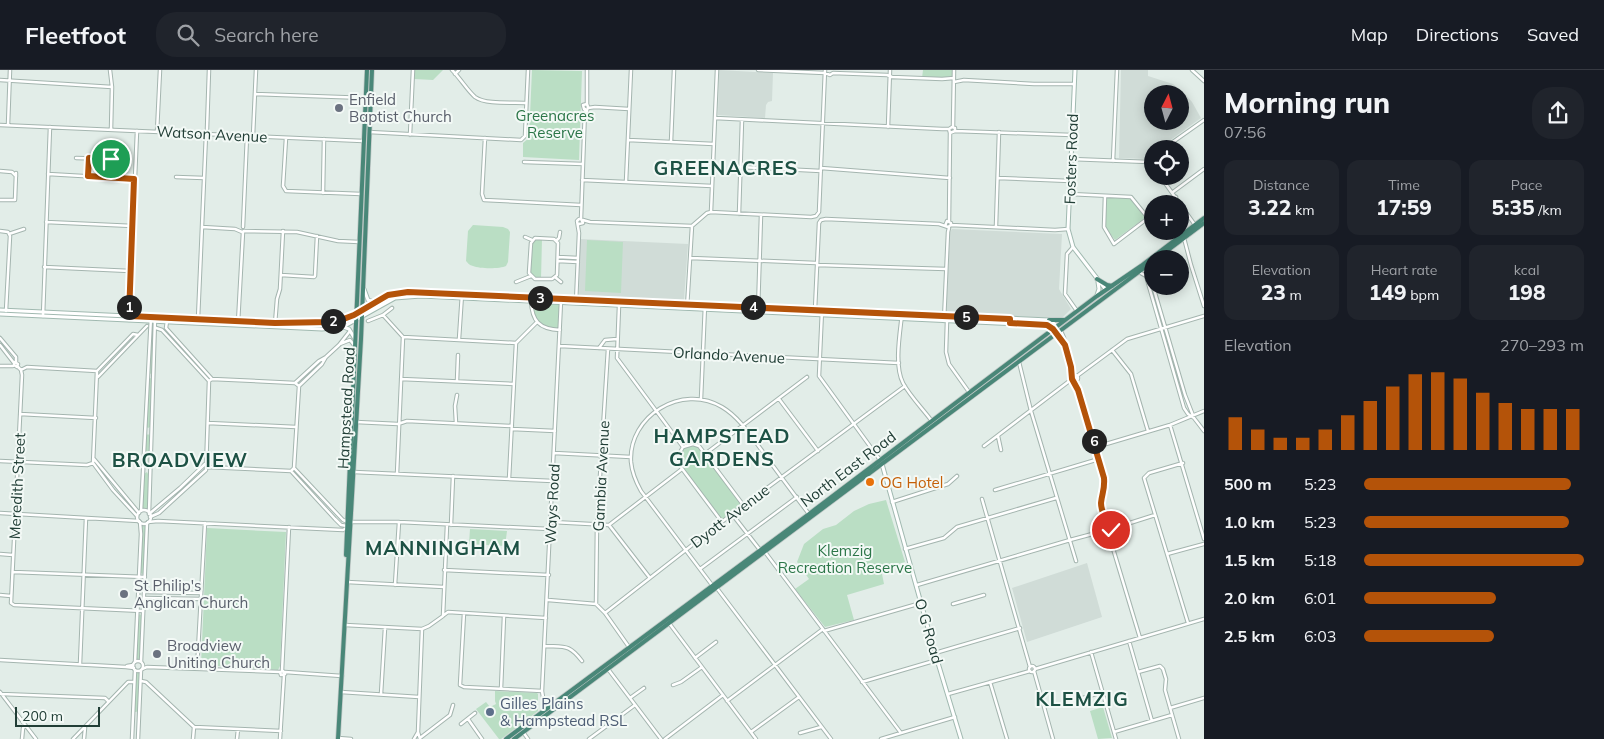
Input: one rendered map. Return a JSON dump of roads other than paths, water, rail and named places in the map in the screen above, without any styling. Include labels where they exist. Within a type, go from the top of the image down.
[{"type":"highway","name":"Hampstead Road","points":[[367,70],[369,99]]},
{"type":"highway","name":"Hampstead Road","points":[[338,739],[352,472],[357,312],[362,242],[364,141],[367,132],[372,70]]},
{"type":"highway","name":"Hampstead Road","points":[[364,194],[369,141],[367,132]]},
{"type":"highway","points":[[364,141],[369,141]]},
{"type":"highway","name":"North East Road","points":[[1189,232],[1204,218]]},
{"type":"highway","name":"North East Road","points":[[1196,226],[1204,223]]},
{"type":"highway","name":"North East Road","points":[[1167,250],[1179,240]]},
{"type":"highway","name":"North East Road","points":[[506,739],[522,730],[607,667],[760,550],[935,425],[1097,296],[1179,240]]},
{"type":"highway","name":"Hampstead Road","points":[[354,422],[362,316],[362,242]]},
{"type":"highway","name":"North East Road","points":[[881,462],[931,420],[969,392],[1059,332],[1144,268]]},
{"type":"highway","points":[[1097,279],[1112,286]]},
{"type":"highway","points":[[1106,290],[1109,294]]},
{"type":"highway","points":[[1049,320],[1062,321],[1068,319]]},
{"type":"highway","points":[[1055,328],[1059,332]]},
{"type":"highway","points":[[969,392],[972,396]]},
{"type":"highway","points":[[931,420],[935,425]]},
{"type":"highway","name":"North East Road","points":[[714,586],[765,552],[810,515]]},
{"type":"highway","points":[[760,550],[765,552]]},
{"type":"highway","name":"North East Road","points":[[514,739],[522,730]]},
{"type":"main road","name":"Fosters Road","points":[[1074,70],[1069,230],[1073,247],[1106,290]]},
{"type":"main road","points":[[1097,279],[1099,289],[1097,296]]},
{"type":"main road","points":[[363,283],[367,298],[375,302]]},
{"type":"main road","points":[[129,318],[275,324],[329,322],[341,320],[388,295],[403,292],[530,301],[576,301],[758,309],[945,320],[1049,320],[1055,328]]},
{"type":"main road","points":[[275,324],[322,330],[343,327],[395,298],[411,296],[462,296],[561,301]]},
{"type":"main road","points":[[758,309],[815,310],[822,312]]},
{"type":"main road","points":[[0,312],[153,319],[198,319],[238,323]]},
{"type":"main road","points":[[1010,321],[1047,325],[1055,328]]},
{"type":"main road","points":[[343,327],[350,331],[356,342]]},
{"type":"main road","name":"O G Road","points":[[881,462],[961,739]]},
{"type":"street","points":[[8,125],[10,70]]},
{"type":"street","points":[[110,70],[112,87],[111,130]]},
{"type":"street","points":[[157,132],[160,70]]},
{"type":"street","points":[[207,129],[209,70]]},
{"type":"street","points":[[253,136],[256,70]]},
{"type":"street","points":[[410,135],[413,70]]},
{"type":"street","points":[[452,70],[474,96],[480,100],[526,103]]},
{"type":"street","points":[[455,74],[459,70]]},
{"type":"street","points":[[367,132],[521,140],[525,136],[528,70]]},
{"type":"street","points":[[576,301],[587,70]]},
{"type":"street","points":[[626,182],[631,70]]},
{"type":"street","points":[[671,142],[674,70]]},
{"type":"street","points":[[711,212],[717,70]]},
{"type":"street","points":[[758,70],[825,71],[830,74],[954,78]]},
{"type":"street","points":[[888,127],[890,70]]},
{"type":"street","points":[[954,70],[946,269],[946,352],[949,364],[969,392]]},
{"type":"street","points":[[1113,161],[1117,70]]},
{"type":"street","points":[[1192,70],[1204,81]]},
{"type":"street","points":[[581,222],[692,226],[707,213],[711,212],[816,216],[819,212],[825,71]]},
{"type":"street","points":[[0,80],[112,87]]},
{"type":"street","points":[[954,82],[964,80],[1074,84]]},
{"type":"street","points":[[255,94],[369,99]]},
{"type":"street","points":[[586,107],[629,109]]},
{"type":"street","points":[[715,118],[1072,135]]},
{"type":"street","points":[[739,214],[742,120]]},
{"type":"street","points":[[1176,140],[1204,120]]},
{"type":"street","name":"Watson Avenue","points":[[0,124],[364,141]]},
{"type":"street","points":[[43,314],[50,127]]},
{"type":"street","points":[[129,318],[137,131]]},
{"type":"street","points":[[996,226],[999,132]]},
{"type":"street","points":[[198,319],[206,134]]},
{"type":"street","points":[[238,323],[247,136]]},
{"type":"street","points":[[286,138],[283,186],[286,191],[364,194]]},
{"type":"street","points":[[485,138],[482,194],[484,200],[581,205]]},
{"type":"street","points":[[322,192],[324,139]]},
{"type":"street","points":[[628,140],[714,144]]},
{"type":"street","points":[[76,158],[111,159]]},
{"type":"street","points":[[88,176],[89,158]]},
{"type":"street","points":[[1072,160],[1144,162]]},
{"type":"street","points":[[524,162],[583,164]]},
{"type":"street","points":[[740,167],[950,178]]},
{"type":"street","points":[[1172,192],[1204,169]]},
{"type":"street","points":[[0,172],[12,172],[16,175],[16,200],[0,200]]},
{"type":"street","points":[[48,174],[134,179]]},
{"type":"street","points":[[176,177],[204,178]]},
{"type":"street","points":[[998,178],[1070,182]]},
{"type":"street","points":[[582,180],[712,186]]},
{"type":"street","points":[[1167,185],[1174,195]]},
{"type":"street","points":[[1070,194],[1131,197],[1144,213]]},
{"type":"street","points":[[1105,196],[1104,227],[1114,244],[1144,221]]},
{"type":"street","points":[[758,309],[761,215]]},
{"type":"street","points":[[1189,216],[1196,226]]},
{"type":"street","points":[[815,310],[819,223],[821,220],[1069,230]]},
{"type":"street","points":[[46,222],[133,226]]},
{"type":"street","points":[[688,306],[692,226]]},
{"type":"street","points":[[202,227],[301,232],[338,241],[362,242]]},
{"type":"street","points":[[10,234],[24,229]]},
{"type":"street","points":[[0,231],[6,231],[10,234]]},
{"type":"street","points":[[275,324],[277,299],[280,289],[283,231]]},
{"type":"street","points":[[556,241],[559,238],[560,232]]},
{"type":"street","points":[[6,312],[10,234]]},
{"type":"street","points":[[281,275],[316,276],[317,236]]},
{"type":"street","points":[[525,237],[532,240],[535,238],[556,241]]},
{"type":"street","points":[[532,240],[530,243],[529,273],[535,279],[552,279],[557,274],[558,243],[556,241]]},
{"type":"street","points":[[1184,240],[1204,306]]},
{"type":"street","points":[[1073,247],[1067,254],[1065,294],[1077,311]]},
{"type":"street","points":[[690,258],[946,269]]},
{"type":"street","points":[[558,259],[578,260]]},
{"type":"street","points":[[44,267],[131,271]]},
{"type":"street","points":[[1139,272],[1146,276],[1184,408],[1204,431]]},
{"type":"street","points":[[516,282],[531,276]]},
{"type":"street","points":[[555,277],[561,282]]},
{"type":"street","points":[[1156,295],[1192,416]]},
{"type":"street","points":[[459,339],[462,296]]},
{"type":"street","points":[[1152,301],[1157,300]]},
{"type":"street","points":[[530,301],[537,322],[543,327],[560,330]]},
{"type":"street","name":"Ways Road","points":[[551,708],[542,691],[548,600],[550,529],[552,522],[561,301]]},
{"type":"street","points":[[619,303],[616,358],[683,447]]},
{"type":"street","points":[[701,399],[705,307]]},
{"type":"street","points":[[368,321],[383,315],[392,308]]},
{"type":"street","points":[[822,312],[818,370],[821,380],[881,462]]},
{"type":"street","points":[[383,315],[403,337],[397,474]]},
{"type":"street","points":[[902,316],[898,363],[900,374],[905,386],[931,420]]},
{"type":"street","points":[[984,446],[1127,339],[1204,316]]},
{"type":"street","points":[[138,739],[144,592],[150,515],[148,499],[156,328],[153,319]]},
{"type":"street","points":[[128,520],[137,517],[140,512],[150,330],[153,319]]},
{"type":"street","points":[[144,320],[150,330]]},
{"type":"street","points":[[167,321],[166,328],[212,379]]},
{"type":"street","points":[[509,479],[516,343],[537,322]]},
{"type":"street","points":[[97,378],[147,326]]},
{"type":"street","points":[[156,328],[162,330],[208,382],[206,466],[200,476],[155,517],[156,520]]},
{"type":"street","points":[[298,386],[322,364],[350,331]]},
{"type":"street","points":[[1059,332],[1065,345],[1096,447],[1105,486],[1101,503],[1140,638]]},
{"type":"street","points":[[132,739],[141,534],[137,517],[113,490],[94,461],[98,371],[133,334],[138,335]]},
{"type":"street","points":[[403,337],[516,343]]},
{"type":"street","points":[[0,338],[16,357],[15,364]]},
{"type":"street","points":[[600,348],[605,340],[617,339]]},
{"type":"street","points":[[339,345],[350,340],[356,349]]},
{"type":"street","points":[[0,345],[21,370],[27,367],[98,371]]},
{"type":"street","name":"Orlando Avenue","points":[[560,346],[898,363]]},
{"type":"street","name":"Gambia Avenue","points":[[596,604],[597,524],[608,349]]},
{"type":"street","points":[[1112,350],[1130,374],[1148,431]]},
{"type":"street","points":[[458,354],[458,381]]},
{"type":"street","points":[[208,382],[212,379],[295,382],[319,361],[326,358]]},
{"type":"street","points":[[1017,360],[1076,561]]},
{"type":"street","points":[[0,366],[15,364]]},
{"type":"street","name":"Meredith Street","points":[[21,370],[11,602],[14,605],[82,608]]},
{"type":"street","points":[[1174,374],[1178,373]]},
{"type":"street","points":[[705,454],[807,377]]},
{"type":"street","points":[[401,379],[514,384]]},
{"type":"street","points":[[291,471],[294,468],[298,386],[295,382]]},
{"type":"street","name":"Dyott Avenue","points":[[605,612],[732,514],[905,386]]},
{"type":"street","points":[[456,423],[455,406],[457,395]]},
{"type":"street","points":[[810,515],[742,426],[729,412],[720,406],[701,399],[678,400],[661,407],[646,419],[638,431],[631,457],[632,469],[635,479],[646,498],[831,739]]},
{"type":"street","points":[[779,399],[818,451]]},
{"type":"street","points":[[1096,447],[1170,425],[1204,411]]},
{"type":"street","points":[[20,414],[96,418]]},
{"type":"street","points":[[354,422],[398,424],[407,421],[456,423],[555,431]]},
{"type":"street","points":[[208,423],[296,427]]},
{"type":"street","points":[[1170,425],[1183,463],[1204,539]]},
{"type":"street","points":[[998,436],[1001,450]]},
{"type":"street","points":[[722,522],[682,469],[678,460],[679,453],[683,447],[690,444],[696,445],[705,454],[744,506]]},
{"type":"street","points":[[554,453],[631,457]]},
{"type":"street","points":[[995,490],[1099,459]]},
{"type":"street","points":[[0,461],[87,465],[94,461]]},
{"type":"street","points":[[94,461],[140,512]]},
{"type":"street","points":[[1183,463],[1149,473],[1145,476],[1145,481],[1188,624]]},
{"type":"street","points":[[150,515],[206,466],[291,471],[341,525],[399,522],[550,529]]},
{"type":"street","points":[[294,468],[349,526]]},
{"type":"street","points":[[552,522],[609,525],[682,469]]},
{"type":"street","points":[[352,472],[553,481]]},
{"type":"street","points":[[451,525],[453,476]]},
{"type":"street","points":[[892,502],[948,484],[957,476]]},
{"type":"street","points":[[700,569],[796,498]]},
{"type":"street","points":[[905,549],[944,538],[958,527],[1057,498]]},
{"type":"street","points":[[982,499],[1053,739]]},
{"type":"street","points":[[140,512],[145,511],[156,520]]},
{"type":"street","points":[[133,512],[133,519]]},
{"type":"street","points":[[0,513],[128,520],[144,524],[156,520],[343,530],[349,526]]},
{"type":"street","points":[[150,515],[159,513]]},
{"type":"street","points":[[732,514],[760,550]]},
{"type":"street","points":[[916,586],[1155,515]]},
{"type":"street","points":[[80,664],[86,518]]},
{"type":"street","points":[[396,585],[399,522]]},
{"type":"street","points":[[198,669],[205,523]]},
{"type":"street","points":[[443,616],[446,525]]},
{"type":"street","points":[[609,525],[650,578]]},
{"type":"street","points":[[280,739],[289,527]]},
{"type":"street","points":[[1167,554],[1204,544]]},
{"type":"street","points":[[765,552],[901,733]]},
{"type":"street","points":[[0,554],[13,555]]},
{"type":"street","points":[[444,570],[549,575]]},
{"type":"street","points":[[13,572],[145,577]]},
{"type":"street","points":[[347,582],[444,587]]},
{"type":"street","points":[[144,592],[201,593]]},
{"type":"street","points":[[0,595],[12,596]]},
{"type":"street","points":[[953,604],[984,595]]},
{"type":"street","points":[[144,598],[201,599]]},
{"type":"street","points":[[548,600],[596,604],[605,612],[630,649]]},
{"type":"street","points":[[727,701],[823,630],[921,603]]},
{"type":"street","points":[[82,608],[143,611]]},
{"type":"street","points":[[345,625],[422,629],[448,612],[546,618]]},
{"type":"street","points":[[464,613],[460,684],[464,687],[542,691]]},
{"type":"street","points":[[501,689],[504,616]]},
{"type":"street","points":[[948,694],[1204,619]]},
{"type":"street","points":[[668,621],[756,739]]},
{"type":"street","points":[[381,694],[385,628]]},
{"type":"street","points":[[935,653],[1020,628]]},
{"type":"street","points":[[422,629],[418,732],[420,738],[450,715],[453,705]]},
{"type":"street","points":[[1129,641],[1152,721]]},
{"type":"street","points":[[695,658],[716,642]]},
{"type":"street","points":[[545,646],[567,647],[574,650],[582,661]]},
{"type":"street","points":[[1091,652],[1116,739]]},
{"type":"street","points":[[0,660],[126,666],[134,668],[142,666]]},
{"type":"street","points":[[862,682],[937,660]]},
{"type":"street","points":[[136,662],[147,667],[342,676]]},
{"type":"street","points":[[607,667],[661,739]]},
{"type":"street","points":[[673,685],[681,682],[702,667]]},
{"type":"street","points":[[1138,672],[1162,667],[1166,676],[1165,690],[1179,739]]},
{"type":"street","points":[[140,681],[146,682],[194,727],[281,731]]},
{"type":"street","points":[[73,739],[128,682],[134,682]]},
{"type":"street","points":[[990,682],[1007,739]]},
{"type":"street","points":[[630,698],[644,688]]},
{"type":"street","points":[[341,692],[420,697]]},
{"type":"street","points":[[1083,698],[1102,692]]},
{"type":"street","points":[[1,693],[105,698],[108,701]]},
{"type":"street","points":[[1,693],[36,739]]},
{"type":"street","points":[[664,739],[723,695]]},
{"type":"street","points":[[751,732],[799,697]]},
{"type":"street","points":[[1170,708],[1204,698]]},
{"type":"street","points":[[588,739],[635,705]]},
{"type":"street","points":[[461,724],[475,714]]},
{"type":"street","points":[[1114,732],[1172,715]]},
{"type":"street","points":[[881,739],[954,717]]},
{"type":"street","points":[[468,719],[482,739]]},
{"type":"street","points":[[22,739],[23,728],[26,726]]},
{"type":"street","points":[[84,739],[85,726]]},
{"type":"street","points":[[193,739],[194,727]]},
{"type":"street","points":[[800,733],[822,727]]},
{"type":"street","points":[[237,739],[238,729]]},
{"type":"street","points":[[522,730],[528,739]]},
{"type":"street","points":[[414,739],[418,732]]},
{"type":"street","points":[[338,739],[351,739]]},
{"type":"place","name":"Enfield Baptist Church","points":[[339,108]]},
{"type":"place","name":"OG Hotel","points":[[870,482]]},
{"type":"place","name":"St Philip's Anglican Church","points":[[124,594]]},
{"type":"place","name":"Broadview Uniting Church","points":[[157,654]]},
{"type":"place","name":"Gilles Plains & Hampstead RSL","points":[[490,712]]},
{"type":"district","name":"GREENACRES","points":[[726,167]]},
{"type":"district","name":"HAMPSTEAD GARDENS","points":[[722,446]]},
{"type":"district","name":"BROADVIEW","points":[[180,459]]},
{"type":"district","name":"MANNINGHAM","points":[[443,547]]},
{"type":"district","name":"KLEMZIG","points":[[1082,698]]},
{"type":"park label","name":"Greenacres Reserve","points":[[555,124]]},
{"type":"park label","name":"Klemzig Recreation Reserve","points":[[845,558]]}]
